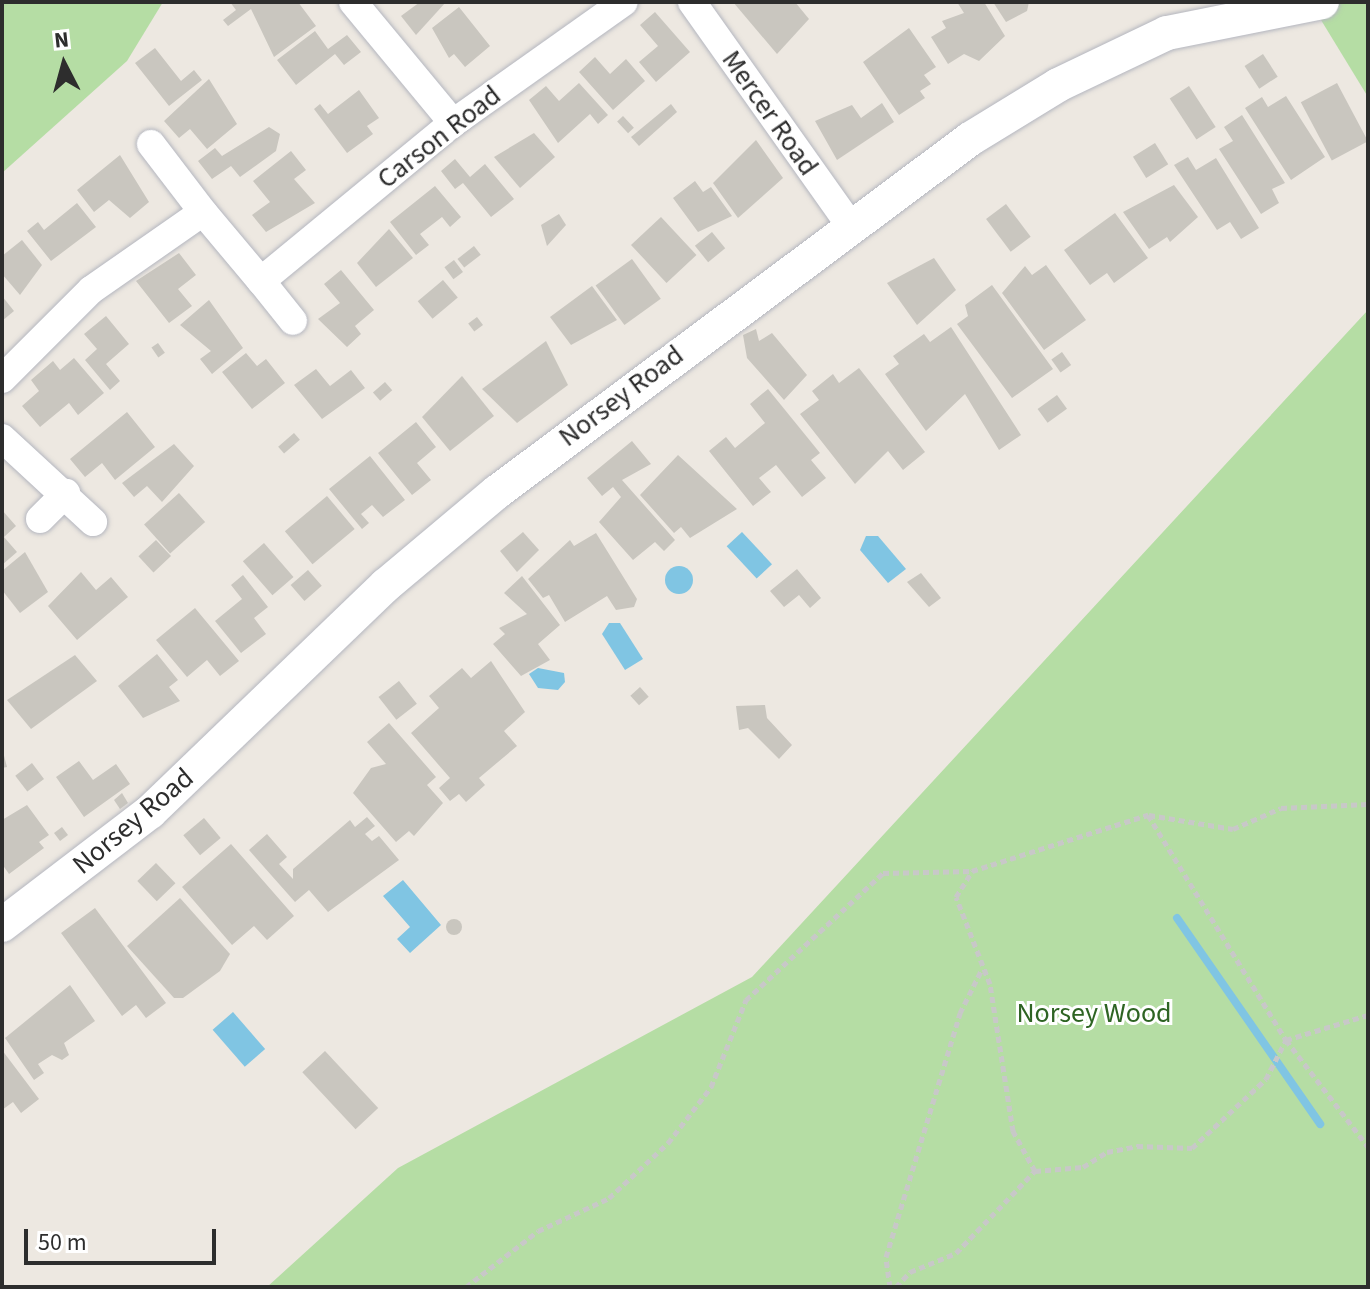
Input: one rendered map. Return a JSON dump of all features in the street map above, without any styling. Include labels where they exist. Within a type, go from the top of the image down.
[{"type":"street","points":[[353,2],[453,123]]},
{"type":"street","name":"Carson Road","points":[[261,281],[453,123],[624,2]]},
{"type":"street","name":"Mercer Road","points":[[692,2],[849,224]]},
{"type":"street","name":"Norsey Road","points":[[2,925],[150,812],[386,585],[497,492],[849,224],[1058,85],[1167,33],[1322,2]]},
{"type":"street","points":[[151,144],[293,321]]},
{"type":"street","points":[[2,379],[91,290],[203,212]]},
{"type":"street","points":[[2,438],[66,493],[93,522]]},
{"type":"street","points":[[40,519],[66,493]]},
{"type":"path","points":[[466,1287],[538,1231],[609,1198],[668,1143],[711,1087],[746,1000],[883,873],[972,871],[1148,815],[1233,829],[1281,808],[1368,804]]},
{"type":"path","points":[[1148,815],[1286,1040],[1368,1147]]},
{"type":"path","points":[[972,871],[956,897],[983,968],[1013,1131],[1035,1171]]},
{"type":"path","points":[[983,968],[960,1013],[886,1257],[893,1287],[910,1272],[956,1253],[1035,1171],[1083,1167],[1107,1152],[1137,1146],[1192,1148],[1272,1070],[1286,1040],[1368,1015]]},
{"type":"green space","points":[[2,2],[163,2],[127,61],[2,173]]},
{"type":"green space","points":[[1310,2],[1368,2],[1368,97]]},
{"type":"green space","name":"Norsey Wood","points":[[1368,310],[1368,1287],[267,1287],[398,1168],[752,977]]},
{"type":"water","points":[[742,532],[772,564],[757,579],[727,546]]},
{"type":"water","points":[[866,536],[878,536],[906,569],[888,583],[860,550]]},
{"type":"water","points":[[679,566],[689,570],[693,580],[689,590],[679,594],[669,590],[665,580],[669,570]]},
{"type":"water","points":[[609,623],[620,623],[643,659],[625,670],[602,634]]},
{"type":"water","points":[[538,668],[564,673],[565,682],[558,690],[538,688],[529,674]]},
{"type":"water","points":[[403,880],[441,925],[410,953],[397,939],[410,927],[383,896]]},
{"type":"water","points":[[233,1012],[265,1049],[245,1067],[213,1030]]},
{"type":"building","points":[[230,2],[298,2],[316,26],[274,57],[251,9],[228,26],[223,20],[236,10]]},
{"type":"building","points":[[420,2],[446,2],[416,35],[401,16]]},
{"type":"building","points":[[733,2],[795,2],[809,19],[777,54]]},
{"type":"building","points":[[957,2],[984,2],[1005,36],[979,61],[964,54],[948,64],[931,37],[946,28],[942,21],[964,13]]},
{"type":"building","points":[[993,2],[1029,2],[1027,11],[1006,22]]},
{"type":"building","points":[[459,7],[490,46],[465,67],[454,54],[449,58],[432,28]]},
{"type":"building","points":[[655,12],[690,52],[656,82],[639,62],[658,46],[640,25]]},
{"type":"building","points":[[909,28],[936,67],[924,75],[931,84],[920,91],[925,98],[899,115],[863,62]]},
{"type":"building","points":[[315,31],[328,49],[347,35],[361,52],[344,65],[335,54],[296,85],[277,60]]},
{"type":"building","points":[[155,48],[181,81],[194,70],[202,80],[169,106],[135,63]]},
{"type":"building","points":[[1263,54],[1278,77],[1259,89],[1245,66]]},
{"type":"building","points":[[595,57],[610,74],[626,59],[645,81],[613,110],[579,72]]},
{"type":"building","points":[[209,79],[237,124],[207,149],[190,129],[179,138],[164,121]]},
{"type":"building","points":[[579,83],[608,115],[598,124],[590,114],[558,143],[529,100],[546,86],[559,101]]},
{"type":"building","points":[[1337,83],[1368,141],[1332,161],[1301,102]]},
{"type":"building","points":[[1189,86],[1216,127],[1196,140],[1170,99]]},
{"type":"building","points":[[359,90],[379,118],[367,126],[373,134],[347,153],[314,109],[320,104],[328,114]]},
{"type":"building","points":[[1286,96],[1325,157],[1291,180],[1245,108],[1262,97],[1268,107]]},
{"type":"building","points":[[882,103],[894,122],[837,160],[815,121],[852,105],[861,118]]},
{"type":"building","points":[[671,104],[677,112],[639,146],[631,137]]},
{"type":"building","points":[[1242,115],[1285,183],[1272,189],[1279,203],[1261,214],[1219,149],[1233,141],[1224,127]]},
{"type":"building","points":[[623,116],[634,128],[628,133],[617,121]]},
{"type":"building","points":[[269,127],[280,134],[276,151],[240,177],[231,166],[212,179],[198,161],[215,148],[222,156]]},
{"type":"building","points":[[534,133],[555,157],[520,188],[494,157]]},
{"type":"building","points":[[756,140],[783,178],[738,218],[713,183]]},
{"type":"building","points":[[1155,143],[1168,164],[1146,178],[1133,157]]},
{"type":"building","points":[[291,151],[306,170],[294,179],[315,203],[266,232],[252,215],[270,202],[253,181]]},
{"type":"building","points":[[120,155],[149,202],[130,218],[109,200],[94,212],[77,190]]},
{"type":"building","points":[[1188,157],[1196,170],[1216,158],[1259,228],[1241,239],[1230,222],[1217,230],[1174,165]]},
{"type":"building","points":[[455,159],[470,177],[485,164],[514,199],[491,217],[463,183],[455,189],[441,171]]},
{"type":"building","points":[[695,181],[703,192],[711,187],[732,216],[698,232],[673,198]]},
{"type":"building","points":[[1174,185],[1198,217],[1170,242],[1167,237],[1149,249],[1123,212]]},
{"type":"building","points":[[435,186],[461,217],[450,227],[442,217],[420,234],[429,245],[416,255],[390,222]]},
{"type":"building","points":[[77,203],[96,227],[51,261],[27,231],[38,222],[44,230]]},
{"type":"building","points":[[1006,204],[1031,237],[1011,252],[986,219]]},
{"type":"building","points":[[1115,213],[1148,258],[1114,283],[1107,273],[1090,285],[1064,250]]},
{"type":"building","points":[[559,214],[566,225],[547,246],[541,225]]},
{"type":"building","points":[[661,217],[696,255],[666,283],[631,245]]},
{"type":"building","points":[[389,229],[413,258],[376,287],[357,263]]},
{"type":"building","points":[[712,232],[725,248],[708,262],[695,246]]},
{"type":"building","points":[[22,240],[42,265],[20,295],[2,274],[2,256]]},
{"type":"building","points":[[474,246],[481,255],[464,268],[457,259]]},
{"type":"building","points":[[179,253],[196,275],[178,289],[192,306],[169,323],[136,281]]},
{"type":"building","points":[[934,258],[956,290],[917,325],[887,283]]},
{"type":"building","points":[[632,259],[661,299],[624,325],[596,285]]},
{"type":"building","points":[[454,260],[463,272],[453,279],[444,267]]},
{"type":"building","points":[[1046,265],[1086,320],[1044,350],[1002,293],[1025,266],[1032,275]]},
{"type":"building","points":[[341,270],[374,310],[355,326],[361,334],[347,347],[318,319],[340,303],[324,284]]},
{"type":"building","points":[[443,280],[458,298],[433,319],[418,301]]},
{"type":"building","points":[[992,285],[1053,369],[1012,398],[957,324],[968,316],[965,305]]},
{"type":"building","points":[[592,286],[617,320],[571,345],[550,317]]},
{"type":"building","points":[[2,296],[14,311],[2,321]]},
{"type":"building","points":[[209,300],[243,348],[212,374],[200,359],[211,351],[180,325]]},
{"type":"building","points":[[106,316],[129,344],[106,364],[120,381],[110,390],[85,360],[97,349],[84,334]]},
{"type":"building","points":[[477,317],[483,325],[474,332],[468,324]]},
{"type":"building","points":[[951,327],[1021,435],[999,450],[965,394],[926,431],[885,374],[899,364],[893,356],[924,334],[930,342]]},
{"type":"building","points":[[756,329],[759,341],[772,333],[807,375],[784,400],[747,358],[743,335]]},
{"type":"building","points":[[546,341],[568,385],[517,423],[482,389]]},
{"type":"building","points":[[158,343],[165,353],[158,357],[151,348]]},
{"type":"building","points":[[1062,352],[1071,365],[1061,373],[1051,359]]},
{"type":"building","points":[[246,353],[257,366],[266,359],[285,383],[252,409],[222,372]]},
{"type":"building","points":[[74,358],[104,393],[78,415],[69,403],[40,427],[22,406],[39,391],[31,380],[53,361],[60,370]]},
{"type":"building","points":[[859,368],[925,452],[903,470],[888,451],[855,484],[800,414],[819,400],[812,391],[833,374],[839,383]]},
{"type":"building","points":[[316,369],[330,386],[351,370],[365,388],[322,419],[294,385]]},
{"type":"building","points":[[462,376],[494,416],[450,451],[422,417]]},
{"type":"building","points":[[385,382],[392,390],[380,401],[373,392]]},
{"type":"building","points":[[768,389],[820,453],[811,460],[826,478],[802,497],[776,465],[759,478],[771,492],[753,506],[709,451],[726,437],[735,448],[765,423],[750,404]]},
{"type":"building","points":[[1057,395],[1067,409],[1048,423],[1038,409]]},
{"type":"building","points":[[127,412],[155,447],[115,480],[102,463],[85,477],[70,459]]},
{"type":"building","points":[[416,422],[436,447],[417,463],[431,480],[412,495],[378,453]]},
{"type":"building","points":[[294,433],[300,440],[284,454],[278,447]]},
{"type":"building","points":[[632,441],[651,464],[622,480],[675,540],[664,551],[655,542],[633,560],[599,522],[621,497],[613,487],[602,496],[587,478]]},
{"type":"building","points":[[174,444],[194,466],[162,502],[147,486],[134,497],[122,483]]},
{"type":"building","points":[[678,455],[737,509],[690,538],[681,527],[674,533],[640,495]]},
{"type":"building","points":[[370,456],[405,500],[383,517],[372,505],[361,514],[369,523],[362,529],[329,489]]},
{"type":"building","points":[[179,493],[205,522],[170,553],[144,524]]},
{"type":"building","points":[[327,496],[355,529],[313,564],[285,531]]},
{"type":"building","points":[[2,510],[16,526],[4,537],[17,552],[2,565]]},
{"type":"building","points":[[523,532],[539,550],[517,572],[500,551]]},
{"type":"building","points":[[596,533],[637,599],[634,607],[616,610],[607,596],[565,622],[549,595],[543,598],[528,579],[570,540],[574,546]]},
{"type":"building","points":[[156,540],[171,556],[153,572],[138,556]]},
{"type":"building","points":[[264,543],[294,577],[272,595],[243,561]]},
{"type":"building","points":[[25,552],[48,592],[20,613],[2,590],[2,571]]},
{"type":"building","points":[[797,569],[821,598],[810,608],[799,595],[784,607],[770,591]]},
{"type":"building","points":[[308,570],[322,586],[304,601],[291,585]]},
{"type":"building","points":[[81,572],[96,590],[111,577],[128,597],[77,640],[48,606]]},
{"type":"building","points":[[921,573],[941,598],[929,607],[907,582]]},
{"type":"building","points":[[243,575],[268,607],[254,618],[266,634],[241,653],[215,621],[242,599],[231,585]]},
{"type":"building","points":[[522,576],[560,625],[538,644],[550,660],[521,676],[493,644],[505,634],[499,628],[527,614],[504,593]]},
{"type":"building","points":[[195,608],[239,661],[220,676],[207,660],[187,677],[156,640]]},
{"type":"building","points":[[157,654],[178,680],[169,687],[180,701],[143,718],[118,686]]},
{"type":"building","points":[[75,655],[97,681],[31,729],[7,700]]},
{"type":"building","points":[[491,661],[525,712],[504,731],[517,746],[479,778],[485,785],[466,802],[459,794],[450,801],[439,788],[450,778],[411,733],[439,708],[429,696],[462,668],[471,678]]},
{"type":"building","points":[[399,681],[417,704],[396,720],[379,697]]},
{"type":"building","points":[[640,687],[649,697],[639,705],[630,696]]},
{"type":"building","points":[[765,705],[767,718],[792,745],[779,759],[748,728],[739,730],[736,706]]},
{"type":"building","points":[[389,723],[436,777],[427,785],[443,803],[414,836],[409,831],[396,842],[353,793],[371,768],[386,764],[367,742]]},
{"type":"building","points":[[2,748],[7,767],[2,768]]},
{"type":"building","points":[[79,761],[93,780],[116,764],[130,784],[84,817],[56,777]]},
{"type":"building","points":[[32,763],[44,779],[27,792],[15,776]]},
{"type":"building","points":[[122,793],[128,803],[120,809],[114,800]]},
{"type":"building","points":[[27,805],[49,835],[39,842],[44,848],[9,874],[2,864],[2,820]]},
{"type":"building","points":[[367,817],[375,826],[365,834],[372,841],[379,836],[399,860],[328,912],[309,890],[295,902],[249,850],[267,834],[287,857],[279,864],[293,879],[293,869],[350,820],[355,827]]},
{"type":"building","points":[[204,818],[221,838],[200,855],[183,835]]},
{"type":"building","points":[[62,827],[68,835],[60,841],[54,833]]},
{"type":"building","points":[[231,844],[294,916],[267,940],[254,926],[232,945],[182,887]]},
{"type":"building","points":[[156,863],[175,883],[157,901],[137,881]]},
{"type":"building","points":[[180,898],[230,954],[220,971],[183,998],[174,998],[127,946]]},
{"type":"building","points":[[95,908],[166,1003],[146,1018],[136,1005],[122,1016],[61,933]]},
{"type":"building","points":[[454,919],[460,921],[460,933],[454,935],[448,933],[446,927],[448,921]]},
{"type":"building","points":[[70,985],[95,1021],[64,1043],[69,1055],[62,1060],[52,1055],[38,1064],[44,1073],[34,1080],[5,1038]]},
{"type":"building","points":[[2,1050],[39,1099],[21,1113],[13,1102],[2,1110]]},
{"type":"building","points":[[325,1051],[378,1108],[356,1129],[302,1072]]},
{"type":"waterway","points":[[1177,918],[1320,1124]]}]
